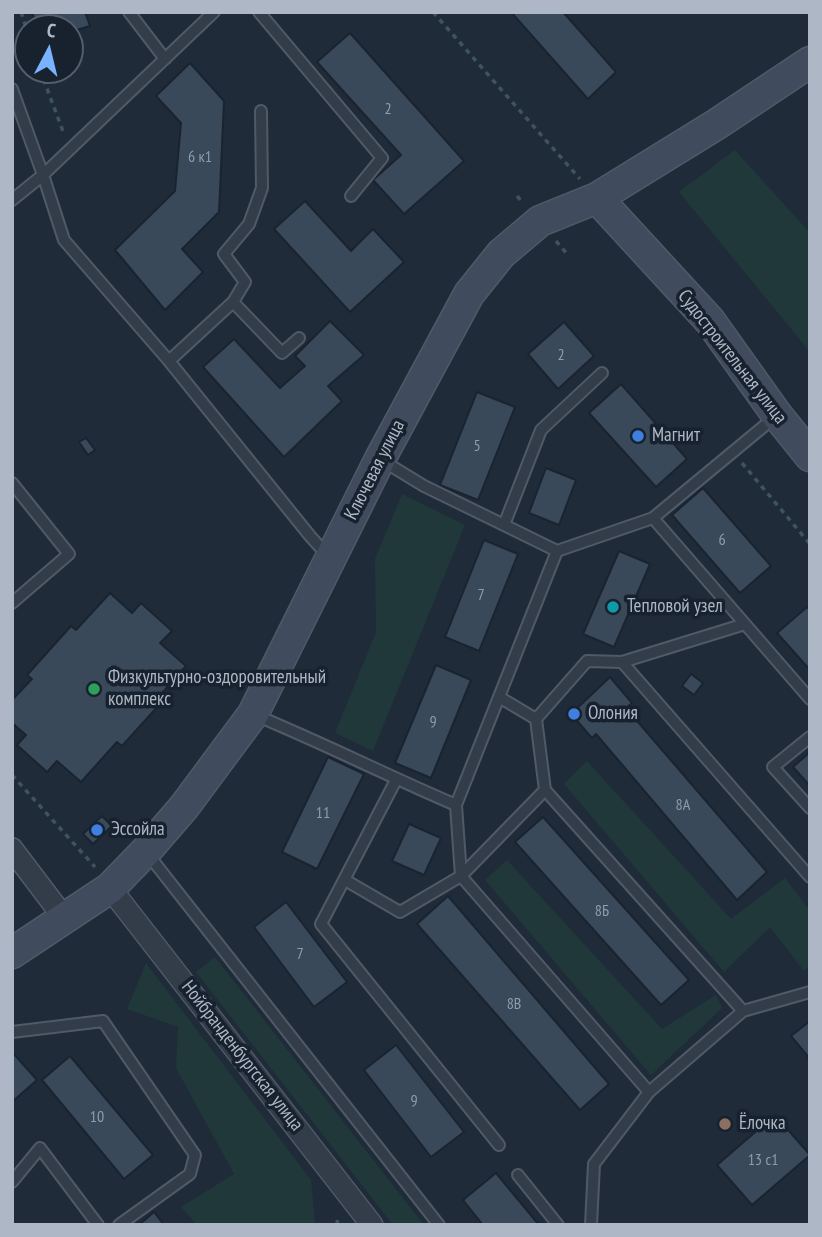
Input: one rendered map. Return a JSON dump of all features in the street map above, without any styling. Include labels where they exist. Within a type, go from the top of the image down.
[{"type":"main road","name":"Ключевая улица","points":[[12,953],[110,888],[146,851],[220,761],[253,714],[380,460],[469,294],[501,254],[540,221],[597,198],[717,124],[810,62]]},
{"type":"main road","name":"Судостроительная улица","points":[[597,198],[710,321],[777,415],[810,456]]},
{"type":"street","points":[[12,849],[65,919]]},
{"type":"street","name":"Нойбранденбургская улица","points":[[110,888],[372,1225]]},
{"type":"lane","points":[[129,12],[165,59]]},
{"type":"lane","points":[[12,200],[43,175],[214,12]]},
{"type":"lane","points":[[259,12],[382,158],[351,195]]},
{"type":"lane","points":[[12,89],[64,240],[169,361],[330,558]]},
{"type":"lane","points":[[169,361],[233,302],[245,282],[224,254],[249,224],[262,188],[261,111]]},
{"type":"lane","points":[[233,302],[282,353],[299,338]]},
{"type":"lane","points":[[504,525],[541,430],[602,373]]},
{"type":"lane","points":[[380,460],[424,486],[557,551],[653,518],[777,415]]},
{"type":"lane","points":[[12,483],[69,554],[17,599],[12,585]]},
{"type":"lane","points":[[653,518],[810,699]]},
{"type":"lane","points":[[557,551],[456,805],[461,876],[649,1092]]},
{"type":"lane","points":[[743,1011],[545,790],[536,719],[587,661],[622,662],[745,624]]},
{"type":"lane","points":[[622,662],[810,877]]},
{"type":"lane","points":[[499,697],[536,719]]},
{"type":"lane","points":[[253,714],[312,738],[397,780],[456,805]]},
{"type":"lane","points":[[810,737],[773,767],[810,808]]},
{"type":"lane","points":[[397,780],[321,924],[499,1145]]},
{"type":"lane","points":[[345,880],[400,912],[461,876],[545,790]]},
{"type":"lane","points":[[146,851],[439,1225]]},
{"type":"lane","points":[[591,1225],[594,1164],[649,1092],[743,1011],[810,992]]},
{"type":"lane","points":[[13,1031],[103,1021],[195,1155],[190,1174],[118,1225]]},
{"type":"lane","points":[[12,1182],[40,1148],[97,1225]]},
{"type":"lane","points":[[518,1175],[558,1225]]},
{"type":"path","points":[[433,12],[597,198]]},
{"type":"path","points":[[45,84],[70,149]]},
{"type":"path","points":[[732,451],[810,544]]},
{"type":"path","points":[[12,775],[93,864],[110,888]]},
{"type":"green space","points":[[735,150],[810,233],[810,352],[679,192]]},
{"type":"green space","points":[[402,494],[465,525],[373,751],[335,733],[376,632],[375,559]]},
{"type":"green space","points":[[587,761],[731,919],[785,878],[810,911],[810,966],[804,971],[770,927],[724,972],[564,784]]},
{"type":"green space","points":[[507,860],[662,1029],[716,995],[722,1008],[651,1075],[485,880]]},
{"type":"green space","points":[[215,957],[424,1225],[393,1225],[196,972]]},
{"type":"green space","points":[[146,963],[311,1180],[315,1225],[197,1225],[181,1207],[234,1174],[176,1068],[178,1027],[127,1009]]},
{"type":"building","points":[[85,12],[90,26],[84,28],[84,14],[33,14]]},
{"type":"building","points":[[511,12],[563,12],[616,72],[588,99]]},
{"type":"building","points":[[350,33],[464,161],[404,214],[373,180],[401,155],[317,62]]},
{"type":"building","points":[[190,63],[224,101],[219,212],[182,249],[203,272],[165,310],[115,250],[175,191],[181,123],[156,96]]},
{"type":"building","points":[[305,201],[351,251],[373,229],[404,262],[350,312],[274,229]]},
{"type":"building","points":[[330,321],[364,355],[328,386],[342,401],[284,457],[203,367],[234,339],[280,388],[305,366],[295,356]]},
{"type":"building","points":[[564,322],[594,356],[558,389],[528,354]]},
{"type":"building","name":"Магнит","points":[[621,384],[687,459],[656,487],[589,413]]},
{"type":"building","points":[[477,392],[515,407],[478,500],[440,485]]},
{"type":"building","points":[[86,438],[95,450],[88,455],[79,442]]},
{"type":"building","points":[[546,468],[576,480],[559,525],[529,513]]},
{"type":"building","points":[[703,488],[771,566],[740,593],[672,515]]},
{"type":"building","points":[[484,540],[518,554],[479,651],[445,637]]},
{"type":"building","name":"Тепловой узел","points":[[619,551],[650,564],[614,647],[583,634]]},
{"type":"building","name":"Физкультурно-оздоровительный комплекс","points":[[110,593],[132,613],[141,603],[172,631],[160,643],[186,666],[156,700],[160,704],[122,746],[117,742],[81,782],[57,761],[47,772],[17,745],[26,735],[12,723],[12,700],[32,679],[27,675],[71,626],[76,630]]},
{"type":"building","points":[[807,607],[810,610],[810,670],[777,633]]},
{"type":"building","points":[[436,665],[471,680],[431,778],[395,763]]},
{"type":"building","points":[[691,674],[703,683],[694,695],[682,686]]},
{"type":"building","points":[[610,677],[632,703],[626,708],[767,872],[737,900],[596,734],[592,738],[571,714]]},
{"type":"building","points":[[810,752],[810,786],[793,767]]},
{"type":"building","points":[[328,757],[364,774],[317,869],[282,852]]},
{"type":"building","name":"Эссойла","points":[[102,816],[112,826],[93,844],[83,834]]},
{"type":"building","points":[[543,817],[689,980],[661,1005],[515,842]]},
{"type":"building","points":[[409,824],[441,838],[424,875],[392,861]]},
{"type":"building","points":[[448,896],[609,1084],[580,1110],[417,924]]},
{"type":"building","points":[[286,902],[347,982],[314,1007],[254,927]]},
{"type":"building","points":[[810,1021],[810,1059],[791,1036]]},
{"type":"building","points":[[396,1045],[464,1132],[431,1157],[364,1070]]},
{"type":"building","points":[[12,1054],[37,1080],[12,1102]]},
{"type":"building","points":[[70,1056],[153,1155],[124,1179],[42,1080]]},
{"type":"building","points":[[775,1115],[810,1155],[752,1205],[717,1165]]},
{"type":"building","points":[[496,1173],[539,1225],[483,1225],[463,1200]]},
{"type":"building","points":[[154,1212],[164,1225],[139,1225]]},
{"type":"place","name":"Магнит","points":[[638,436]]},
{"type":"place","name":"Тепловой узел","points":[[613,607]]},
{"type":"place","name":"Физкультурно-оздоровительный комплекс","points":[[94,689]]},
{"type":"place","name":"Олония","points":[[574,714]]},
{"type":"place","name":"Эссойла","points":[[97,830]]},
{"type":"place","name":"Ёлочка","points":[[725,1124]]}]
